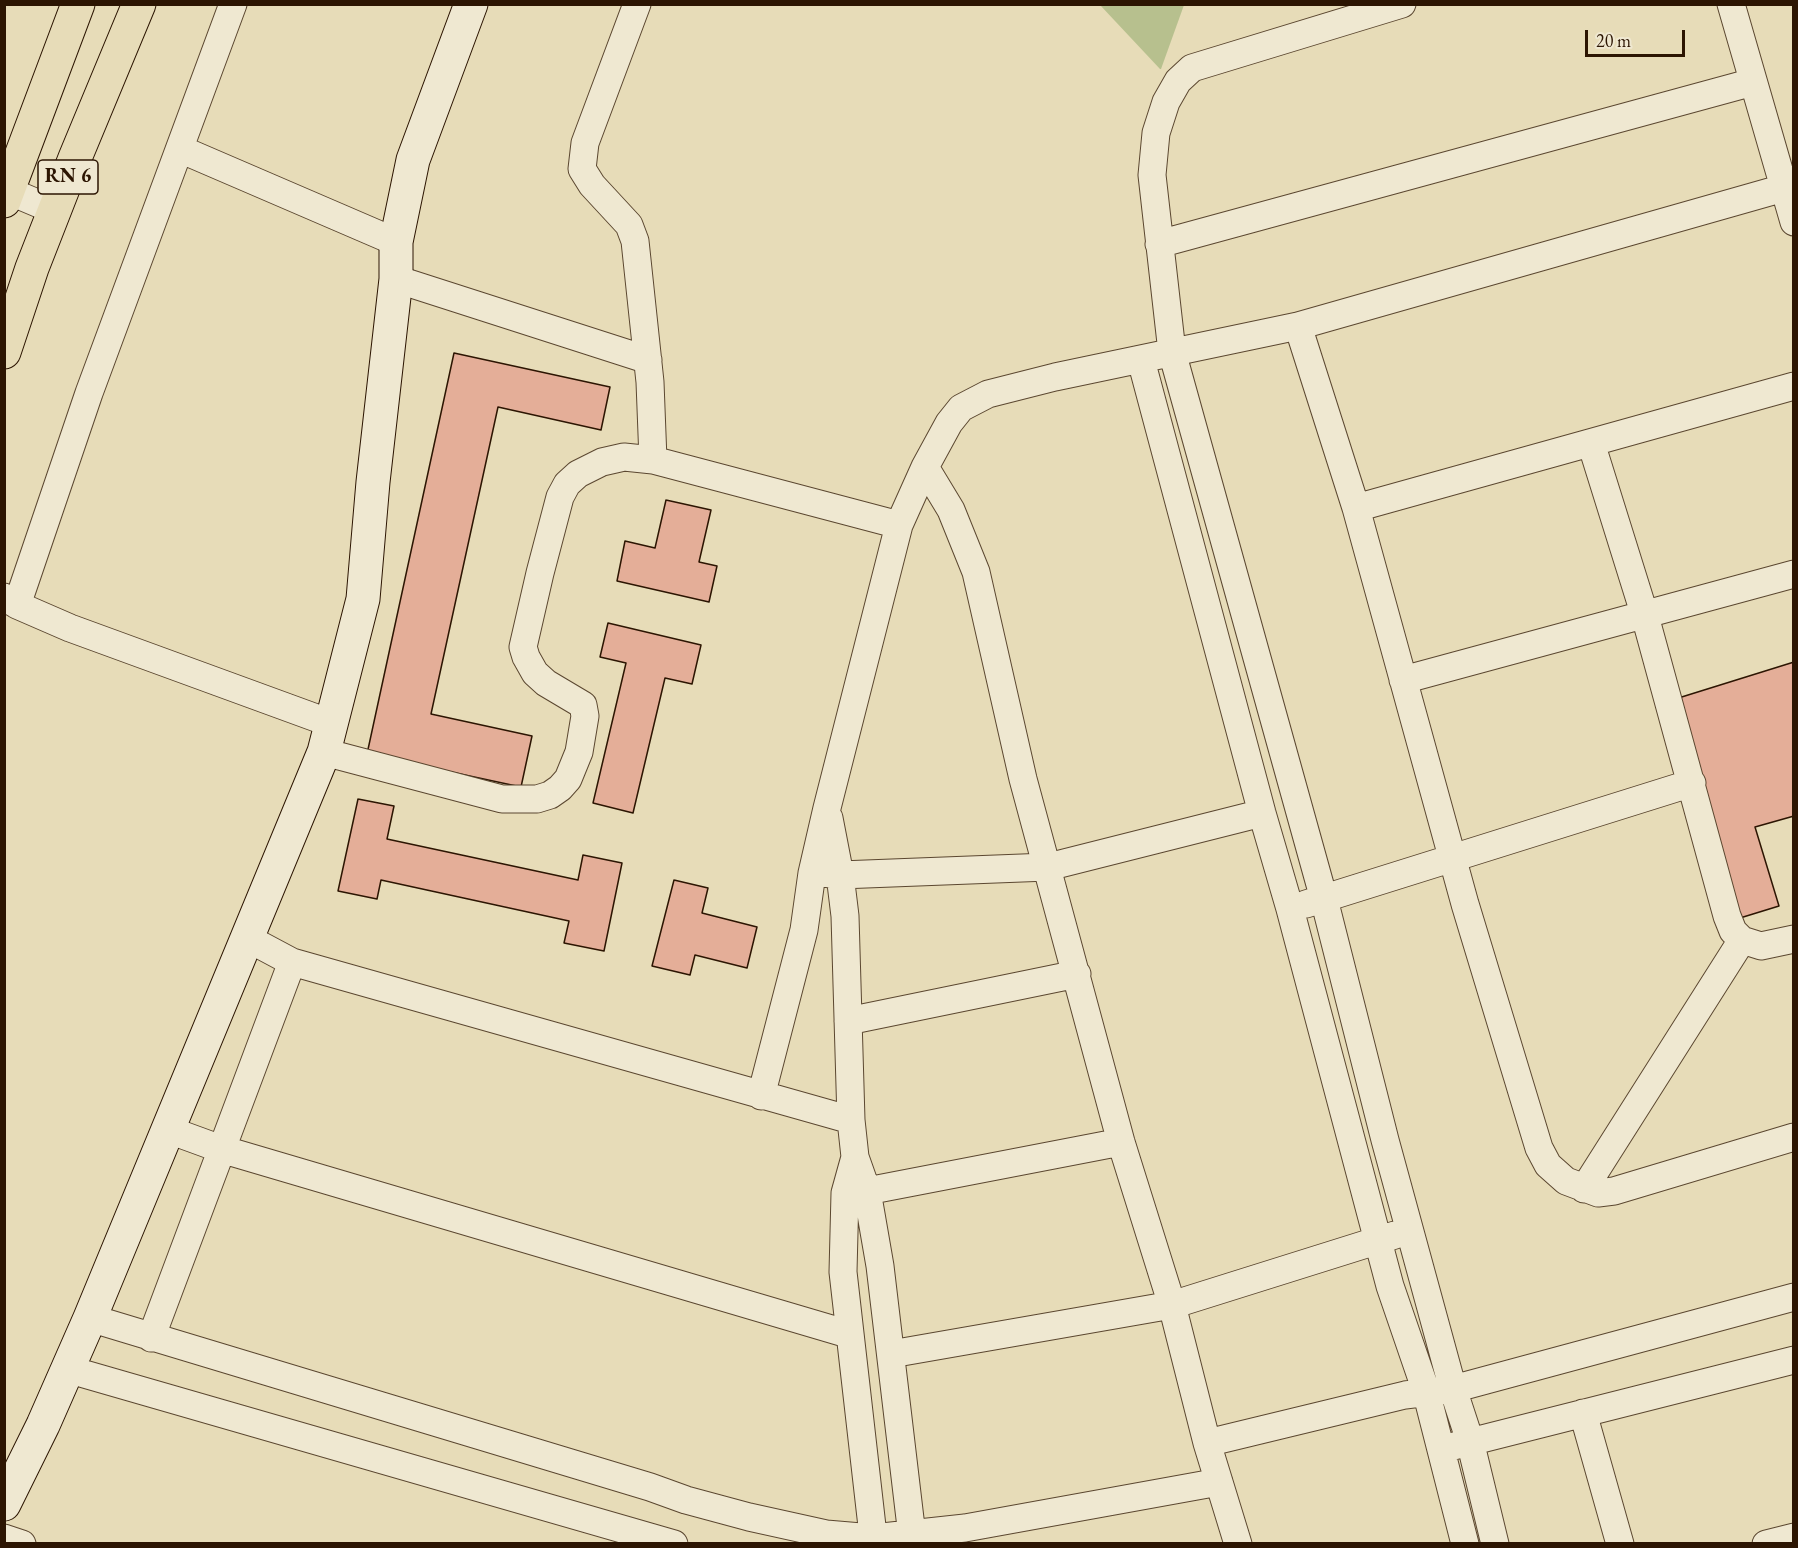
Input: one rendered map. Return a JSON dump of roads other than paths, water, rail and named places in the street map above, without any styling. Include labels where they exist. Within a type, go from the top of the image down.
[{"type":"highway","name":"RN 6","points":[[6,194],[78,4]]},
{"type":"highway","name":"RN 6","points":[[4,352],[32,268],[139,4]]},
{"type":"street","points":[[233,4],[11,601],[327,737],[502,799],[537,800],[550,795],[568,779],[579,752],[585,716],[583,705],[546,683],[535,673],[523,647],[560,497],[567,484],[578,474],[602,462],[624,457],[653,460],[899,525]]},
{"type":"street","points":[[4,1504],[43,1425],[90,1318],[169,1130],[327,737],[363,599],[372,482],[396,279],[396,242],[413,160],[471,4]]},
{"type":"street","points":[[637,4],[585,143],[582,169],[592,185],[629,225],[635,241],[648,360],[653,460]]},
{"type":"street","points":[[1402,4],[1192,68],[1178,81],[1166,102],[1156,133],[1152,175],[1172,352],[1324,899],[1410,1230],[1453,1389],[1470,1441],[1495,1544]]},
{"type":"street","points":[[1731,4],[1753,82],[1789,187],[1794,222]]},
{"type":"street","points":[[1159,244],[1753,82]]},
{"type":"street","points":[[180,149],[396,242]]},
{"type":"street","points":[[761,1096],[804,930],[812,873],[826,808],[899,525],[925,467],[949,423],[961,408],[988,394],[1055,377],[1298,326],[1789,187]]},
{"type":"street","points":[[6,194],[56,211]]},
{"type":"street","points":[[396,279],[648,360]]},
{"type":"street","points":[[1298,326],[1356,508],[1453,859],[1539,1148],[1548,1165],[1566,1181],[1598,1193],[1614,1191],[1794,1137]]},
{"type":"street","points":[[1141,360],[1390,1286],[1426,1391],[1465,1544]]},
{"type":"street","points":[[1356,508],[1794,386]]},
{"type":"street","points":[[1591,443],[1645,616],[1733,931],[1742,940],[1761,946],[1794,939]]},
{"type":"street","points":[[925,467],[951,510],[976,572],[1023,779],[1121,1142],[1172,1305],[1207,1443],[1238,1544]]},
{"type":"street","points":[[1403,681],[1794,574]]},
{"type":"street","points":[[1290,909],[1692,783]]},
{"type":"street","points":[[826,808],[840,875],[845,916],[851,1120],[855,1157],[856,1192],[843,1272],[848,1334],[874,1541]]},
{"type":"street","points":[[812,873],[840,875],[1048,867],[1262,813]]},
{"type":"street","points":[[246,938],[292,962],[851,1120]]},
{"type":"street","points":[[1584,1189],[1742,940]]},
{"type":"street","points":[[151,1338],[292,962]]},
{"type":"street","points":[[848,1021],[1077,974]]},
{"type":"street","points":[[169,1130],[221,1149],[848,1334]]},
{"type":"street","points":[[856,1192],[1121,1142]]},
{"type":"street","points":[[856,1192],[880,1266],[912,1538]]},
{"type":"street","points":[[891,1354],[1172,1305],[1410,1230]]},
{"type":"street","points":[[1207,1443],[1426,1391],[1453,1389],[1794,1297]]},
{"type":"street","points":[[90,1318],[749,1517],[826,1534],[874,1541],[956,1536],[1219,1482]]},
{"type":"street","points":[[1442,1450],[1794,1360]]},
{"type":"street","points":[[67,1370],[674,1544]]},
{"type":"street","points":[[1583,1413],[1620,1544]]},
{"type":"street","points":[[1767,1544],[1794,1537]]},
{"type":"street","points":[[4,1538],[22,1544]]}]
